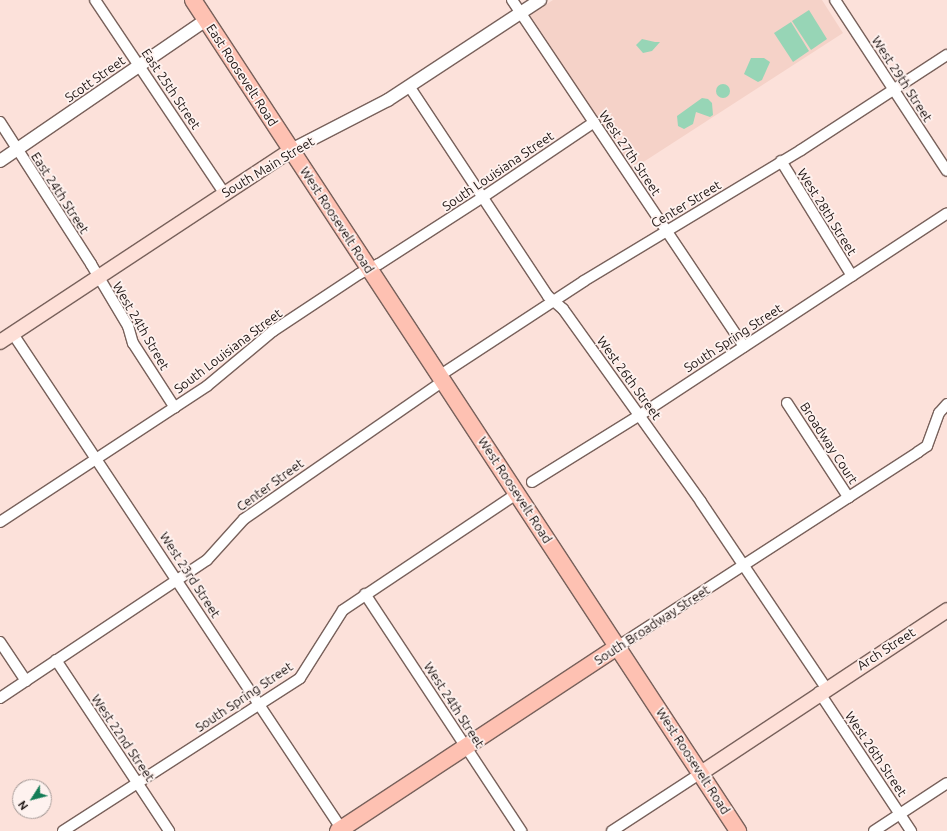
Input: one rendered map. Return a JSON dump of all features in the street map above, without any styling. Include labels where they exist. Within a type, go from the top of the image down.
[{"type":"main road","name":"East Roosevelt Road","points":[[193,0],[291,150]]},
{"type":"main road","name":"South Main Street","points":[[0,342],[291,150]]},
{"type":"main road","name":"West Roosevelt Road","points":[[291,150],[738,831]]},
{"type":"main road","name":"Arch Street","points":[[701,773],[822,690],[945,614]]},
{"type":"main road","name":"South Broadway Street","points":[[341,830],[465,746],[617,647]]},
{"type":"street","name":"East 25th Street","points":[[95,0],[224,193]]},
{"type":"street","name":"West 27th Street","points":[[512,0],[744,347]]},
{"type":"street","name":"South Main Street","points":[[291,150],[367,112],[540,0]]},
{"type":"street","name":"West 29th Street","points":[[835,0],[947,171]]},
{"type":"street","name":"Scott Street","points":[[0,161],[206,20]]},
{"type":"street","name":"Center Street","points":[[0,698],[177,580],[217,551],[242,520],[278,493],[552,302],[781,161],[947,55]]},
{"type":"street","name":"West 26th Street","points":[[409,86],[552,302],[563,309],[640,415],[744,566],[911,831]]},
{"type":"street","name":"East 24th Street","points":[[0,122],[16,150],[99,277]]},
{"type":"street","name":"South Louisiana Street","points":[[0,522],[207,386],[273,331],[359,274],[370,270],[483,198],[594,122]]},
{"type":"street","name":"West 28th Street","points":[[781,161],[852,276]]},
{"type":"street","name":"South Spring Street","points":[[532,482],[640,415],[947,213]]},
{"type":"street","name":"West 24th Street","points":[[99,277],[128,326],[133,343],[175,408]]},
{"type":"street","name":"West 23rd Street","points":[[13,334],[260,704],[341,830]]},
{"type":"street","name":"Broadway Court","points":[[788,403],[849,498]]},
{"type":"street","name":"South Broadway Street","points":[[617,647],[927,446],[939,413],[947,404]]},
{"type":"street","name":"South Spring Street","points":[[63,831],[300,678],[337,616],[365,594],[516,494]]},
{"type":"street","name":"West 24th Street","points":[[365,594],[521,831]]},
{"type":"street","points":[[0,642],[26,681]]},
{"type":"street","name":"West 22nd Street","points":[[56,660],[169,831]]},
{"type":"street","points":[[612,831],[701,773]]},
{"type":"street","points":[[874,831],[947,783]]},
{"type":"shaded area","points":[[553,0],[822,0],[843,33],[631,170],[530,15]]},
{"type":"green space","points":[[809,10],[827,39],[811,50],[792,21]]},
{"type":"green space","points":[[791,22],[809,51],[793,62],[774,33]]},
{"type":"green space","points":[[642,39],[660,42],[652,51],[643,53],[636,45]]},
{"type":"green space","points":[[751,58],[764,58],[770,62],[762,80],[758,82],[744,74]]},
{"type":"green space","points":[[720,84],[726,84],[730,88],[730,94],[726,98],[720,98],[716,94],[716,88]]},
{"type":"green space","points":[[702,98],[708,99],[712,103],[713,115],[710,117],[696,112],[693,124],[684,129],[678,126],[677,116]]}]
